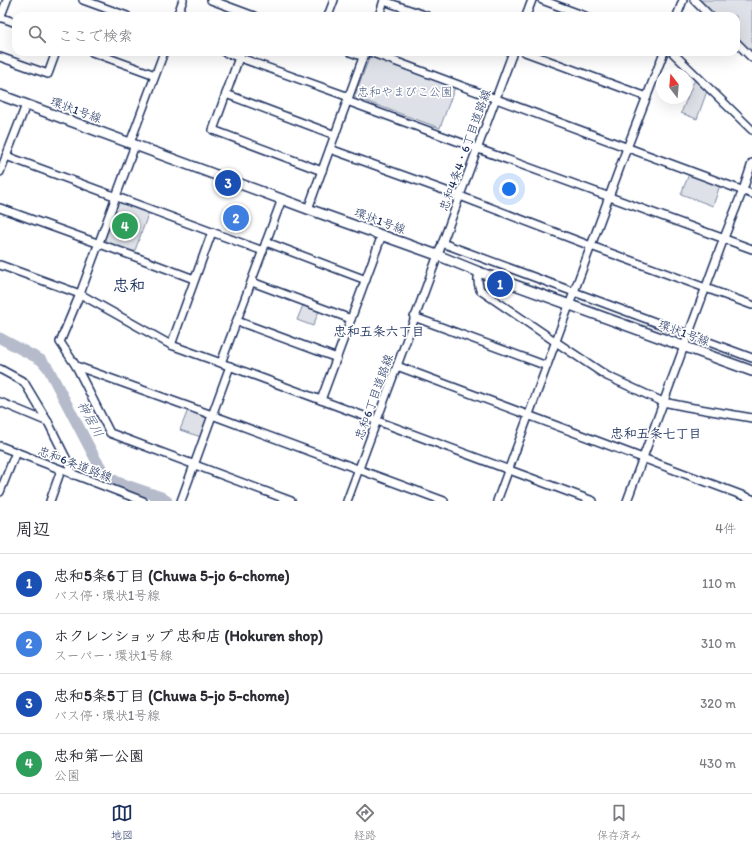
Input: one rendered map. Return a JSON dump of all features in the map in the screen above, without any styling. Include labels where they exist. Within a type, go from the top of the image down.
[{"type":"main road","name":"環状1号線","points":[[0,95],[752,371]]},
{"type":"street","points":[[7,0],[0,18],[12,22]]},
{"type":"street","points":[[83,0],[116,12]]},
{"type":"street","points":[[178,12],[183,0]]},
{"type":"street","points":[[211,0],[243,12]]},
{"type":"street","points":[[330,12],[334,0]]},
{"type":"street","points":[[380,12],[384,0],[416,12]]},
{"type":"street","points":[[528,12],[532,0]]},
{"type":"street","points":[[542,0],[574,12]]},
{"type":"street","points":[[678,12],[683,0]]},
{"type":"street","points":[[694,0],[706,12]]},
{"type":"street","points":[[740,46],[752,58]]},
{"type":"street","points":[[0,57],[48,74],[55,56]]},
{"type":"street","points":[[102,56],[155,76]]},
{"type":"street","points":[[162,56],[116,197],[80,294],[60,342],[76,366],[110,433],[291,501]]},
{"type":"street","points":[[240,56],[213,130],[322,171]]},
{"type":"street","points":[[242,56],[348,99],[752,249]]},
{"type":"street","points":[[308,208],[363,56]]},
{"type":"street","points":[[381,56],[752,194]]},
{"type":"street","name":"忠和4条4・6丁目道路線","points":[[437,255],[511,56]]},
{"type":"street","points":[[537,56],[646,97]]},
{"type":"street","points":[[497,501],[662,56]]},
{"type":"street","points":[[676,56],[752,130]]},
{"type":"street","points":[[226,94],[335,135]]},
{"type":"street","points":[[0,172],[26,104]]},
{"type":"street","points":[[330,149],[752,305]]},
{"type":"street","points":[[6,156],[263,251]]},
{"type":"street","points":[[627,501],[752,163]]},
{"type":"street","points":[[221,363],[282,199]]},
{"type":"street","points":[[0,208],[194,279]]},
{"type":"street","points":[[171,345],[212,232]]},
{"type":"street","points":[[321,400],[382,235]]},
{"type":"street","points":[[266,242],[366,280]]},
{"type":"street","points":[[442,243],[752,358]]},
{"type":"street","name":"忠和6丁目道路線","points":[[347,501],[437,255]]},
{"type":"street","points":[[0,265],[80,294],[171,345],[593,501]]},
{"type":"street","points":[[479,272],[478,283],[480,290],[607,376],[663,402],[752,418]]},
{"type":"street","points":[[252,282],[351,319]]},
{"type":"street","points":[[414,317],[547,366]]},
{"type":"street","points":[[237,321],[337,358]]},
{"type":"street","points":[[76,366],[444,501]]},
{"type":"street","points":[[181,501],[230,366]]},
{"type":"street","points":[[397,366],[752,499]]},
{"type":"street","points":[[0,369],[24,382],[48,422],[70,464],[73,475]]},
{"type":"street","points":[[0,402],[48,422]]},
{"type":"street","name":"忠和6条道路線","points":[[0,446],[143,501]]},
{"type":"street","points":[[0,492],[16,452]]},
{"type":"street","points":[[50,501],[61,470]]},
{"type":"green space","points":[[694,0],[752,0],[752,58],[740,46],[740,12],[706,12]]},
{"type":"green space","name":"忠和やまびこ公園","points":[[370,56],[455,87],[440,128],[354,97]]},
{"type":"green space","points":[[695,79],[707,91],[697,119],[681,113],[685,104],[692,104],[692,86]]},
{"type":"green space","points":[[689,174],[720,185],[713,206],[681,194]]},
{"type":"green space","points":[[116,197],[150,209],[133,256],[99,244]]},
{"type":"green space","points":[[303,305],[319,311],[313,326],[297,320]]},
{"type":"green space","points":[[189,407],[212,415],[204,438],[180,430]]},
{"type":"waterway","name":"神居川","points":[[0,338],[41,360],[48,368],[96,460],[106,475],[117,482],[161,497],[167,501]]},
{"type":"place","name":"忠和5条5丁目 (Chuwa 5-jo 5-chome)","points":[[228,183]]},
{"type":"place","name":"ホクレンショップ 忠和店 (Hokuren shop)","points":[[236,218]]},
{"type":"place","name":"忠和第一公園","points":[[125,226]]},
{"type":"place","name":"忠和5条6丁目 (Chuwa 5-jo 6-chome)","points":[[500,284]]},
{"type":"district","name":"忠和","points":[[129,285]]},
{"type":"district","name":"忠和五条六丁目","points":[[379,331]]},
{"type":"district","name":"忠和五条七丁目","points":[[656,433]]}]
